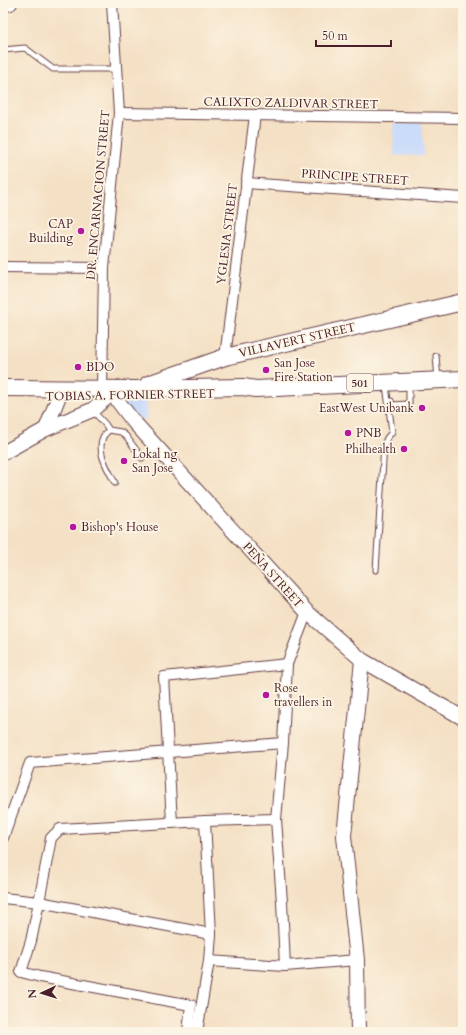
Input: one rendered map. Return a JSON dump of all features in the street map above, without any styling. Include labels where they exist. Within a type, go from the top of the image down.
[{"type":"main road","name":"VILLAVERT STREET","points":[[134,389],[225,357],[433,311],[463,302]]},
{"type":"main road","name":"TOBIAS A. FORNIER STREET","points":[[108,393],[134,389],[244,387],[256,389],[463,379]]},
{"type":"main road","name":"TOBIAS A. FORNIER STREET","points":[[3,388],[61,392],[108,393],[242,393],[256,389]]},
{"type":"main road","name":"TOBIAS A. FORNIER STREET","points":[[3,397],[61,392]]},
{"type":"street","points":[[3,5],[10,3]]},
{"type":"street","name":"DR. ENCARNACION STREET","points":[[108,393],[104,268],[119,113],[112,3]]},
{"type":"street","name":"CALIXTO ZALDIVAR STREET","points":[[119,113],[463,118]]},
{"type":"street","name":"YGLESIA STREET","points":[[225,357],[255,115]]},
{"type":"street","name":"PRINCIPE STREET","points":[[246,182],[463,198]]},
{"type":"street","points":[[3,267],[104,268]]},
{"type":"street","points":[[46,429],[61,392]]},
{"type":"street","points":[[3,453],[46,429],[92,410],[108,393]]},
{"type":"street","name":"PEÑA STREET","points":[[108,393],[307,612],[362,660],[463,718]]},
{"type":"street","points":[[285,966],[276,819],[283,743],[287,664],[307,612]]},
{"type":"street","points":[[358,1032],[357,960],[344,836],[362,660]]},
{"type":"street","points":[[172,823],[164,677],[287,664]]},
{"type":"street","points":[[3,838],[30,763],[283,743]]},
{"type":"street","points":[[188,1032],[191,1005],[40,977],[21,972],[31,941],[51,838],[60,828],[276,819]]},
{"type":"street","points":[[197,1032],[209,961],[211,934],[205,821]]},
{"type":"street","points":[[3,898],[39,902],[211,934]]},
{"type":"street","points":[[209,961],[285,966],[357,960]]},
{"type":"lane","points":[[3,50],[25,48],[53,69],[117,69]]},
{"type":"lane","points":[[436,356],[438,380]]},
{"type":"lane","points":[[387,382],[391,405],[409,404],[409,381]]},
{"type":"lane","points":[[376,570],[384,445],[392,432],[387,382]]},
{"type":"lane","points":[[92,410],[109,430],[121,432],[142,458]]},
{"type":"lane","points":[[109,430],[103,437],[101,453],[115,483]]},
{"type":"shaded area","points":[[422,123],[424,155],[394,156],[393,124]]},
{"type":"shaded area","points":[[146,400],[147,419],[133,420],[123,402]]},
{"type":"place","name":"CAP Building","points":[[81,231]]},
{"type":"place","name":"BDO","points":[[78,367]]},
{"type":"place","name":"San Jose Fire Station","points":[[266,370]]},
{"type":"place","name":"EastWest Unibank","points":[[422,408]]},
{"type":"place","name":"PNB","points":[[348,433]]},
{"type":"place","name":"Philhealth","points":[[404,449]]},
{"type":"place","name":"Lokal ng San Jose","points":[[124,461]]},
{"type":"place","name":"Bishop's House","points":[[73,527]]},
{"type":"place","name":"Rose travellers in","points":[[266,695]]}]
